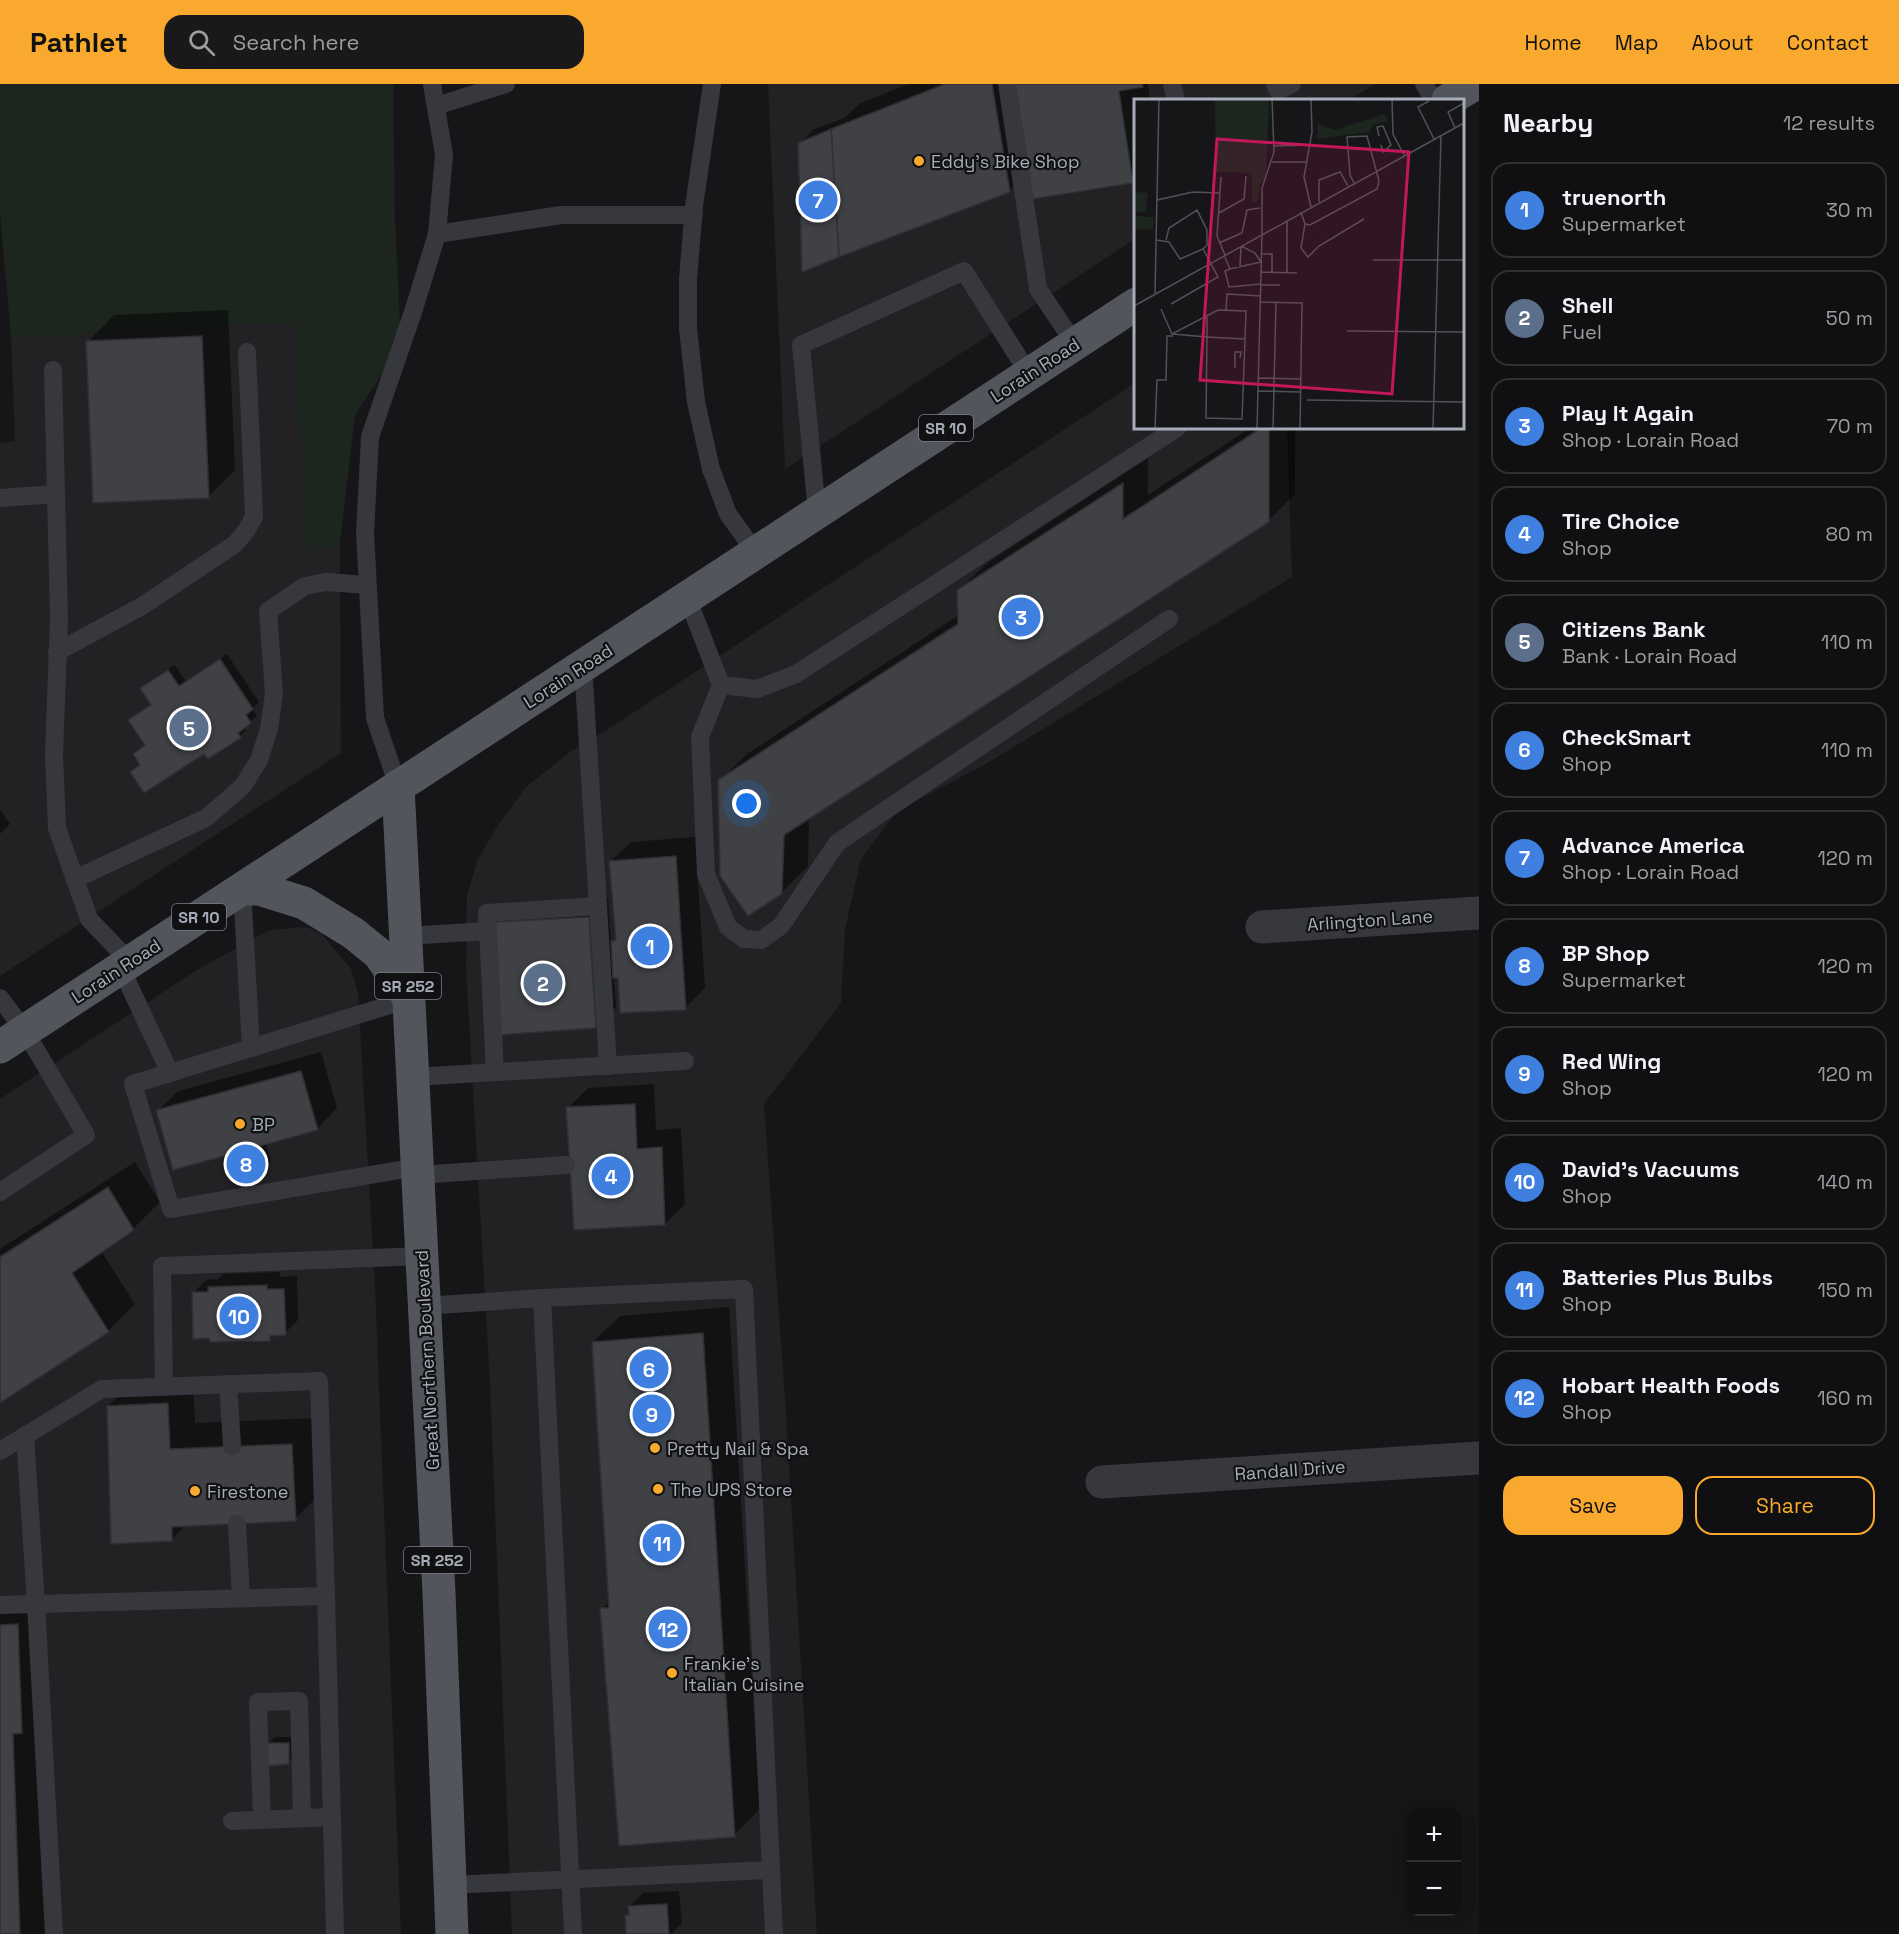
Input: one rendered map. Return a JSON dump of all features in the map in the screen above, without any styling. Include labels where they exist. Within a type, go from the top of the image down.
[{"type":"main road","points":[[1450,99],[1475,84]]},
{"type":"main road","name":"Lorain Road","points":[[13,1039],[1134,305]]},
{"type":"main road","name":"Great Northern Boulevard","points":[[398,786],[439,1593],[452,1934]]},
{"type":"main road","points":[[242,889],[259,889],[304,903],[353,933],[379,954],[409,999]]},
{"type":"street","name":"Arlington Lane","points":[[1262,927],[1479,913]]},
{"type":"street","name":"Randall Drive","points":[[1102,1482],[1479,1458]]},
{"type":"lane","points":[[398,786],[375,718],[365,533],[370,437],[437,234],[444,155],[432,84]]},
{"type":"lane","points":[[436,106],[506,84]]},
{"type":"lane","points":[[712,84],[694,215],[688,279],[688,328],[696,402],[711,468],[728,514],[756,553]]},
{"type":"lane","points":[[1008,84],[1038,289],[1075,344]]},
{"type":"lane","points":[[1172,84],[1176,99]]},
{"type":"lane","points":[[1424,84],[1433,99]]},
{"type":"lane","points":[[437,234],[561,215],[694,215]]},
{"type":"lane","points":[[817,512],[801,345],[964,271],[1029,374]]},
{"type":"lane","points":[[57,652],[142,606],[235,544],[246,531],[254,517],[246,352]]},
{"type":"lane","points":[[53,370],[58,618],[54,754],[57,828],[89,919],[126,965],[170,1073]]},
{"type":"lane","points":[[721,685],[757,689],[796,674],[1175,429]]},
{"type":"lane","points":[[0,498],[56,494]]},
{"type":"lane","points":[[75,879],[206,818],[243,786],[259,760],[270,729],[274,694],[268,611],[305,586],[326,582],[367,585]]},
{"type":"lane","points":[[687,597],[721,685],[700,737],[706,874],[728,927],[744,939],[761,940],[781,926],[837,843],[1169,619]]},
{"type":"lane","points":[[583,665],[608,1066]]},
{"type":"lane","points":[[242,889],[251,1048]]},
{"type":"lane","points":[[495,1072],[487,913],[598,906]]},
{"type":"lane","points":[[406,936],[488,931]]},
{"type":"lane","points":[[0,998],[13,1039],[86,1135],[0,1192]]},
{"type":"lane","points":[[409,999],[133,1084],[171,1209],[418,1171],[566,1165]]},
{"type":"lane","points":[[413,1077],[685,1061]]},
{"type":"lane","points":[[164,1387],[162,1266],[422,1256]]},
{"type":"lane","points":[[424,1306],[744,1288],[774,1934]]},
{"type":"lane","points":[[542,1298],[573,1934]]},
{"type":"lane","points":[[0,1451],[102,1389],[319,1381],[335,1934]]},
{"type":"lane","points":[[228,1384],[232,1446]]},
{"type":"lane","points":[[25,1436],[54,1934]]},
{"type":"lane","points":[[237,1524],[241,1598]]},
{"type":"lane","points":[[0,1605],[326,1596]]},
{"type":"lane","points":[[262,1819],[258,1702],[298,1701],[303,1818]]},
{"type":"lane","points":[[232,1821],[332,1817]]},
{"type":"lane","points":[[450,1885],[771,1870]]},
{"type":"shaded area","points":[[0,84],[393,84],[395,220],[401,345],[355,415],[340,542],[308,553],[293,322],[11,338],[0,212]]},
{"type":"shaded area","points":[[768,84],[1375,84],[1351,99],[1134,99],[1134,240],[785,469]]},
{"type":"shaded area","points":[[294,322],[308,552],[340,542],[341,753],[0,976],[0,443],[15,441],[11,338]]},
{"type":"shaded area","points":[[1134,384],[1134,429],[1287,429],[1292,577],[984,765],[897,811],[861,859],[845,929],[841,1003],[764,1104],[785,1398],[817,1934],[512,1934],[490,1384],[466,968],[467,896],[477,861],[498,825],[526,787],[570,752]]},
{"type":"shaded area","points":[[297,927],[309,928],[322,934],[351,969],[358,993],[375,1286],[401,1934],[0,1934],[0,1099],[200,968],[268,931]]},
{"type":"building","name":"Eddy's Bike Shop","points":[[945,84],[992,84],[1010,192],[839,257],[831,129]]},
{"type":"building","points":[[1015,84],[1142,84],[1143,87],[1119,91],[1133,183],[1033,199]]},
{"type":"building","points":[[831,129],[839,257],[802,272],[798,143]]},
{"type":"building","points":[[202,336],[209,498],[93,503],[86,341]]},
{"type":"building","points":[[1259,429],[1269,429],[1269,522],[784,835],[782,894],[748,916],[720,876],[718,780],[958,624],[957,590],[1123,483],[1123,519]]},
{"type":"building","points":[[220,659],[253,709],[246,715],[251,723],[238,733],[241,738],[208,759],[204,754],[144,793],[130,772],[140,765],[133,754],[145,745],[128,720],[151,705],[140,688],[168,670],[179,686]]},
{"type":"building","points":[[676,856],[686,1010],[620,1013],[618,978],[613,978],[611,941],[616,940],[609,861]]},
{"type":"building","points":[[589,917],[596,1028],[499,1035],[495,922]]},
{"type":"building","points":[[301,1071],[318,1130],[173,1170],[156,1110]]},
{"type":"building","points":[[635,1104],[637,1149],[662,1147],[665,1225],[574,1230],[566,1107]]},
{"type":"building","points":[[260,1146],[266,1169],[234,1178],[226,1155]]},
{"type":"building","points":[[108,1187],[134,1230],[72,1273],[109,1332],[0,1403],[0,1257]]},
{"type":"building","points":[[267,1285],[267,1289],[284,1289],[286,1335],[270,1336],[270,1341],[210,1342],[209,1338],[193,1339],[192,1292],[208,1292],[208,1287]]},
{"type":"building","points":[[703,1333],[735,1837],[619,1846],[600,1608],[609,1608],[592,1342]]},
{"type":"building","points":[[168,1403],[170,1449],[292,1444],[296,1521],[172,1527],[172,1541],[111,1544],[107,1406]]},
{"type":"building","points":[[18,1624],[22,1733],[13,1734],[20,1934],[0,1934],[0,1625]]},
{"type":"building","points":[[267,1743],[289,1743],[289,1764],[268,1766]]},
{"type":"building","points":[[667,1904],[669,1934],[626,1934],[625,1915],[629,1915],[628,1906]]},
{"type":"place","name":"Eddy's Bike Shop","points":[[919,161]]},
{"type":"place","name":"Advance America","points":[[818,200]]},
{"type":"place","name":"Play It Again","points":[[1021,617]]},
{"type":"place","name":"Citizens Bank","points":[[189,728]]},
{"type":"place","name":"truenorth","points":[[650,946]]},
{"type":"place","name":"Shell","points":[[543,983]]},
{"type":"place","name":"BP","points":[[240,1124]]},
{"type":"place","name":"BP Shop","points":[[246,1164]]},
{"type":"place","name":"Tire Choice","points":[[611,1176]]},
{"type":"place","name":"David's Vacuums","points":[[239,1316]]},
{"type":"place","name":"CheckSmart","points":[[649,1369]]},
{"type":"place","name":"Red Wing","points":[[652,1414]]},
{"type":"place","name":"Pretty Nail & Spa","points":[[655,1448]]},
{"type":"place","name":"The UPS Store","points":[[658,1489]]},
{"type":"place","name":"Firestone","points":[[195,1491]]},
{"type":"place","name":"Batteries Plus Bulbs","points":[[662,1543]]},
{"type":"place","name":"Hobart Health Foods","points":[[668,1629]]},
{"type":"place","name":"Frankie's Italian Cuisine","points":[[672,1673]]}]
